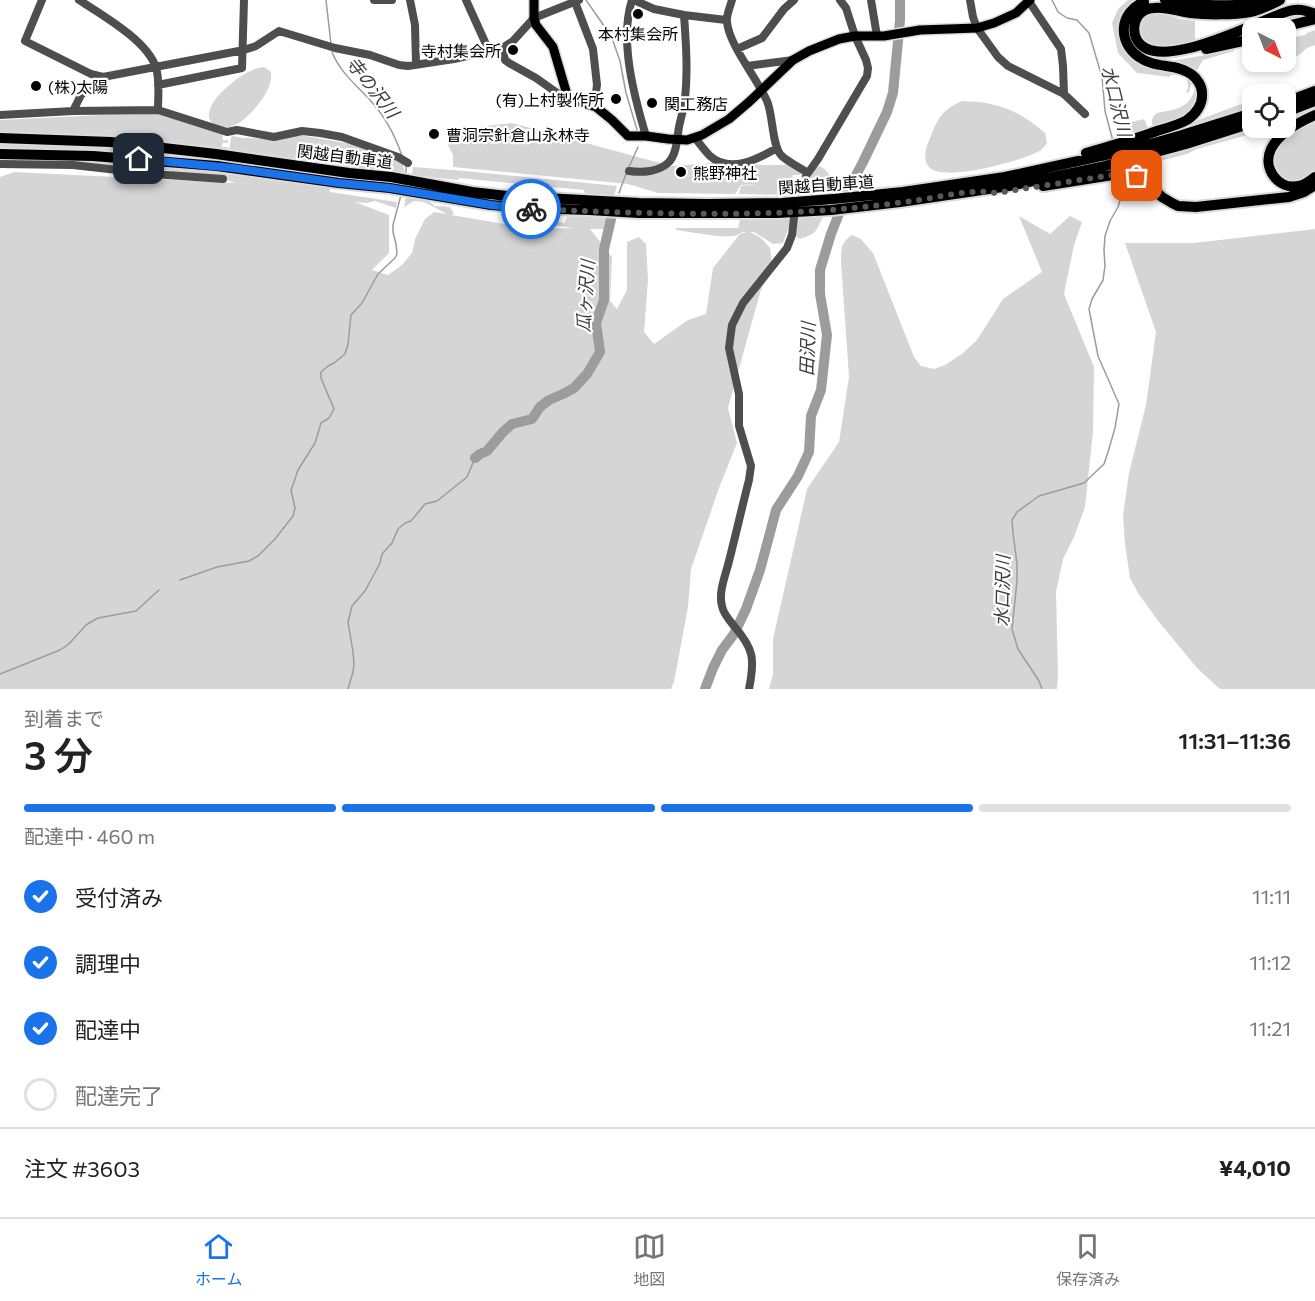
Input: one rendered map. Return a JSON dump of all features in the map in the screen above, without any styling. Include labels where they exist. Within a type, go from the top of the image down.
[{"type":"highway","points":[[1165,0],[1203,5],[1264,3],[1275,0]]},
{"type":"highway","points":[[1280,0],[1242,13],[1192,14],[1153,8],[1142,12],[1136,21],[1135,36],[1146,49],[1161,52],[1177,51],[1232,34],[1296,9],[1315,14]]},
{"type":"highway","points":[[1148,1],[1132,16],[1129,33],[1136,48],[1144,55],[1168,57],[1242,41]]},
{"type":"highway","points":[[1100,162],[1133,149],[1187,120],[1200,106],[1202,97],[1200,85],[1190,73],[1146,62],[1137,56],[1124,37],[1127,18],[1133,9],[1148,1]]},
{"type":"highway","points":[[1296,24],[1315,19]]},
{"type":"highway","points":[[1296,30],[1315,25]]},
{"type":"highway","points":[[1194,46],[1242,36]]},
{"type":"highway","points":[[1296,98],[1315,91]]},
{"type":"highway","points":[[1296,108],[1315,101]]},
{"type":"highway","points":[[1315,115],[1300,122],[1277,140],[1271,149],[1268,161],[1270,171],[1275,178],[1286,186],[1300,186],[1315,177]]},
{"type":"highway","name":"関越自動車道","points":[[870,201],[900,202],[981,191],[1100,162],[1133,149],[1242,116]]},
{"type":"highway","name":"関越自動車道","points":[[1133,149],[1186,144],[1242,126]]},
{"type":"highway","name":"関越自動車道","points":[[0,138],[111,142],[216,154],[349,173],[491,205],[639,213],[738,214],[870,201],[1041,170],[1062,160],[1100,162]]},
{"type":"highway","name":"関越自動車道","points":[[0,154],[93,156],[195,164],[339,183],[391,182]]},
{"type":"highway","points":[[1100,162],[1119,174],[1137,173],[1168,201],[1178,206],[1227,205],[1289,197],[1315,185]]},
{"type":"main road","points":[[534,0],[536,25],[553,47],[568,98],[594,106],[628,136],[687,140],[702,135],[729,118],[792,60],[809,51],[839,39],[855,36],[880,36],[915,30],[977,28],[1016,14],[1029,1]]},
{"type":"street","points":[[42,0],[25,41],[91,74],[103,77],[244,50],[256,46],[279,31],[399,65],[408,66],[454,59],[502,48],[534,18],[577,1],[593,49],[597,86],[594,106]]},
{"type":"street","points":[[80,0],[131,34],[146,51],[156,67],[158,110]]},
{"type":"street","points":[[158,85],[242,68],[244,0]]},
{"type":"street","points":[[374,0],[392,0]]},
{"type":"street","points":[[410,0],[415,25],[416,64]]},
{"type":"street","points":[[466,0],[490,50]]},
{"type":"street","points":[[646,136],[635,95],[626,38],[629,8],[633,0],[654,9],[726,21]]},
{"type":"street","points":[[654,9],[656,0]]},
{"type":"street","points":[[732,0],[726,21],[728,30],[768,103],[780,155],[807,174],[867,76],[866,60],[846,8],[840,0]]},
{"type":"street","points":[[737,49],[762,38],[784,9],[794,0]]},
{"type":"street","points":[[872,0],[880,36]]},
{"type":"street","points":[[970,0],[977,28],[998,57],[1008,66],[1064,94],[1085,114]]},
{"type":"street","points":[[1029,1],[1061,49],[1064,94]]},
{"type":"street","points":[[629,171],[641,173],[659,168],[670,161],[679,139],[678,130],[685,100],[684,15]]},
{"type":"street","points":[[502,48],[505,60],[568,98]]},
{"type":"street","points":[[747,66],[792,60]]},
{"type":"street","points":[[73,111],[81,95],[103,77]]},
{"type":"street","points":[[0,115],[158,110],[226,136],[245,131],[274,137],[302,131],[320,133],[342,137],[405,161]]},
{"type":"street","points":[[695,138],[711,157],[731,165],[740,164],[777,148]]},
{"type":"street","points":[[0,164],[73,165],[223,179]]},
{"type":"street","points":[[749,689],[752,671],[750,650],[722,609],[721,603],[751,466],[739,426],[739,394],[729,348],[732,325],[743,303],[787,248],[792,235],[794,218]]},
{"type":"shaded area","points":[[1128,0],[1136,0],[1128,7],[1122,44],[1183,73],[1192,82],[1189,92],[1186,93],[1187,78],[1184,75],[1169,77],[1137,73],[1118,53],[1112,23],[1118,9]]},
{"type":"shaded area","points":[[1159,12],[1179,19],[1195,21],[1195,41],[1169,47],[1153,45],[1144,39],[1140,29],[1141,20],[1150,13]]},
{"type":"shaded area","points":[[1315,30],[1315,45],[1296,56],[1296,37]]},
{"type":"shaded area","points":[[1234,49],[1234,51],[1203,60],[1197,70],[1193,67],[1188,68],[1164,62],[1200,56]]},
{"type":"shaded area","points":[[264,67],[271,72],[270,84],[263,98],[251,113],[230,127],[225,128],[212,123],[210,109],[220,94],[243,75]]},
{"type":"shaded area","points":[[1196,86],[1198,96],[1193,109],[1182,118],[1154,129],[1152,120],[1155,115],[1177,109],[1187,103]]},
{"type":"shaded area","points":[[962,101],[986,103],[1016,113],[1045,133],[1047,143],[1032,155],[1002,164],[951,173],[938,172],[927,164],[925,156],[927,146],[946,110]]},
{"type":"shaded area","points":[[1242,104],[1242,110],[1168,134],[1167,132]]},
{"type":"shaded area","points":[[160,114],[223,133],[222,149],[139,140],[0,132],[0,120]]},
{"type":"shaded area","points":[[1144,119],[1149,130],[1119,141],[1117,131],[1120,125]]},
{"type":"shaded area","points":[[1315,119],[1315,170],[1299,180],[1284,180],[1274,170],[1272,162],[1274,152],[1285,138],[1296,138],[1298,129]]},
{"type":"shaded area","points":[[512,123],[671,166],[727,162],[787,164],[802,175],[793,175],[791,183],[799,183],[796,195],[739,194],[741,186],[757,184],[741,185],[735,194],[658,193],[628,184],[453,167],[453,155],[447,143],[468,128]]},
{"type":"shaded area","points":[[1242,132],[1242,136],[1187,154],[1136,167],[1134,162]]},
{"type":"shaded area","points":[[299,135],[378,151],[403,163],[405,174],[229,150],[232,136],[283,139]]},
{"type":"shaded area","points":[[0,143],[131,150],[221,161],[110,151],[0,148]]},
{"type":"shaded area","points":[[0,159],[139,165],[222,173],[222,177],[179,174],[168,170],[0,164]]},
{"type":"shaded area","points":[[820,166],[831,177],[832,193],[804,195],[809,180]]},
{"type":"shaded area","points":[[413,167],[617,186],[614,196],[585,193],[584,190],[412,175]]},
{"type":"shaded area","points":[[14,172],[236,183],[227,180],[228,174],[330,187],[330,192],[397,202],[396,208],[375,201],[355,202],[389,215],[389,253],[372,270],[388,275],[402,265],[412,253],[415,239],[425,219],[434,212],[447,214],[424,202],[414,201],[404,207],[406,197],[426,199],[435,206],[450,207],[454,214],[451,215],[533,229],[574,228],[535,223],[535,219],[565,223],[567,216],[608,218],[606,229],[590,229],[612,257],[610,301],[617,309],[627,290],[627,242],[639,237],[646,244],[648,280],[644,332],[654,344],[688,320],[706,314],[713,268],[740,234],[747,232],[743,232],[734,236],[721,236],[676,230],[676,228],[738,228],[740,220],[792,218],[783,243],[773,244],[754,232],[750,232],[761,238],[770,248],[772,263],[760,293],[728,408],[737,443],[691,569],[688,607],[671,689],[0,689],[0,177]]},
{"type":"shaded area","points":[[823,216],[812,234],[799,239],[795,235],[799,218]]},
{"type":"shaded area","points":[[1019,216],[1050,234],[1070,216],[1082,222],[1074,245],[1064,294],[1094,367],[1093,432],[1085,507],[1063,559],[1056,592],[1057,689],[769,689],[773,674],[773,639],[807,489],[839,442],[849,377],[841,262],[844,243],[852,235],[861,239],[873,253],[914,357],[921,366],[934,369],[945,365],[963,353],[977,340],[1003,299],[1042,272]]},
{"type":"shaded area","points":[[1315,229],[1315,689],[1220,689],[1197,668],[1159,622],[1130,578],[1123,516],[1129,473],[1146,405],[1156,332],[1125,243],[1194,243]]},
{"type":"waterway","name":"寺の沢川","points":[[326,0],[331,44]]},
{"type":"waterway","name":"瓜ヶ沢川","points":[[586,0],[613,41],[638,133]]},
{"type":"waterway","name":"田沢川","points":[[705,689],[722,650],[734,634],[746,609],[760,570],[776,510],[798,476],[809,452],[811,416],[821,390],[827,335],[820,294],[820,270],[849,188],[887,112],[893,93],[900,0]]},
{"type":"waterway","name":"水口沢川","points":[[1052,0],[1058,12],[1067,18],[1077,20],[1089,33],[1102,77],[1105,111],[1113,141]]},
{"type":"waterway","name":"寺の沢川","points":[[332,52],[344,72],[384,119],[402,156]]},
{"type":"waterway","name":"瓜ヶ沢川","points":[[629,167],[638,147]]},
{"type":"waterway","name":"寺の沢川","points":[[406,166],[406,176]]},
{"type":"waterway","name":"瓜ヶ沢川","points":[[619,193],[626,174]]},
{"type":"waterway","name":"水口沢川","points":[[1042,689],[1018,649],[1012,629],[1017,581],[1012,520],[1017,512],[1039,496],[1084,483],[1104,464],[1108,452],[1119,404],[1098,356],[1089,309],[1103,280],[1105,236],[1118,207],[1123,191],[1123,180]]},
{"type":"waterway","points":[[180,580],[217,567],[249,561],[258,556],[293,516],[295,508],[291,490],[298,470],[315,443],[321,423],[329,418],[334,409],[321,378],[321,372],[345,354],[351,315],[362,303],[378,274],[397,254],[393,225],[401,195]]},
{"type":"waterway","name":"瓜ヶ沢川","points":[[475,458],[487,451],[512,424],[532,419],[540,407],[549,400],[574,388],[587,374],[600,352],[596,323],[604,300],[604,249],[611,219]]},
{"type":"waterway","points":[[348,689],[354,664],[348,622],[352,606],[365,591],[380,563],[382,554],[392,543],[398,529],[411,521],[425,504],[437,501],[467,477],[475,458]]},
{"type":"waterway","points":[[0,674],[60,650],[69,644],[86,625],[98,618],[136,611],[159,590]]},
{"type":"tunnel","points":[[223,179],[224,140]]},
{"type":"tunnel","points":[[797,206],[806,176]]},
{"type":"way so far","points":[[531,209],[672,214],[777,213],[831,210],[981,191],[996,193],[1119,174],[1137,176]]},
{"type":"place","name":"本村集会所","points":[[638,14]]},
{"type":"place","name":"寺村集会所","points":[[513,50]]},
{"type":"place","name":"(株)太陽","points":[[36,86]]},
{"type":"place","name":"(有)上村製作所","points":[[616,99]]},
{"type":"place","name":"関工務店","points":[[652,103]]},
{"type":"place","name":"曹洞宗針倉山永林寺","points":[[434,134]]},
{"type":"place","name":"熊野神社","points":[[681,172]]},
{"type":"route","points":[[139,159],[267,172],[531,209]]}]
